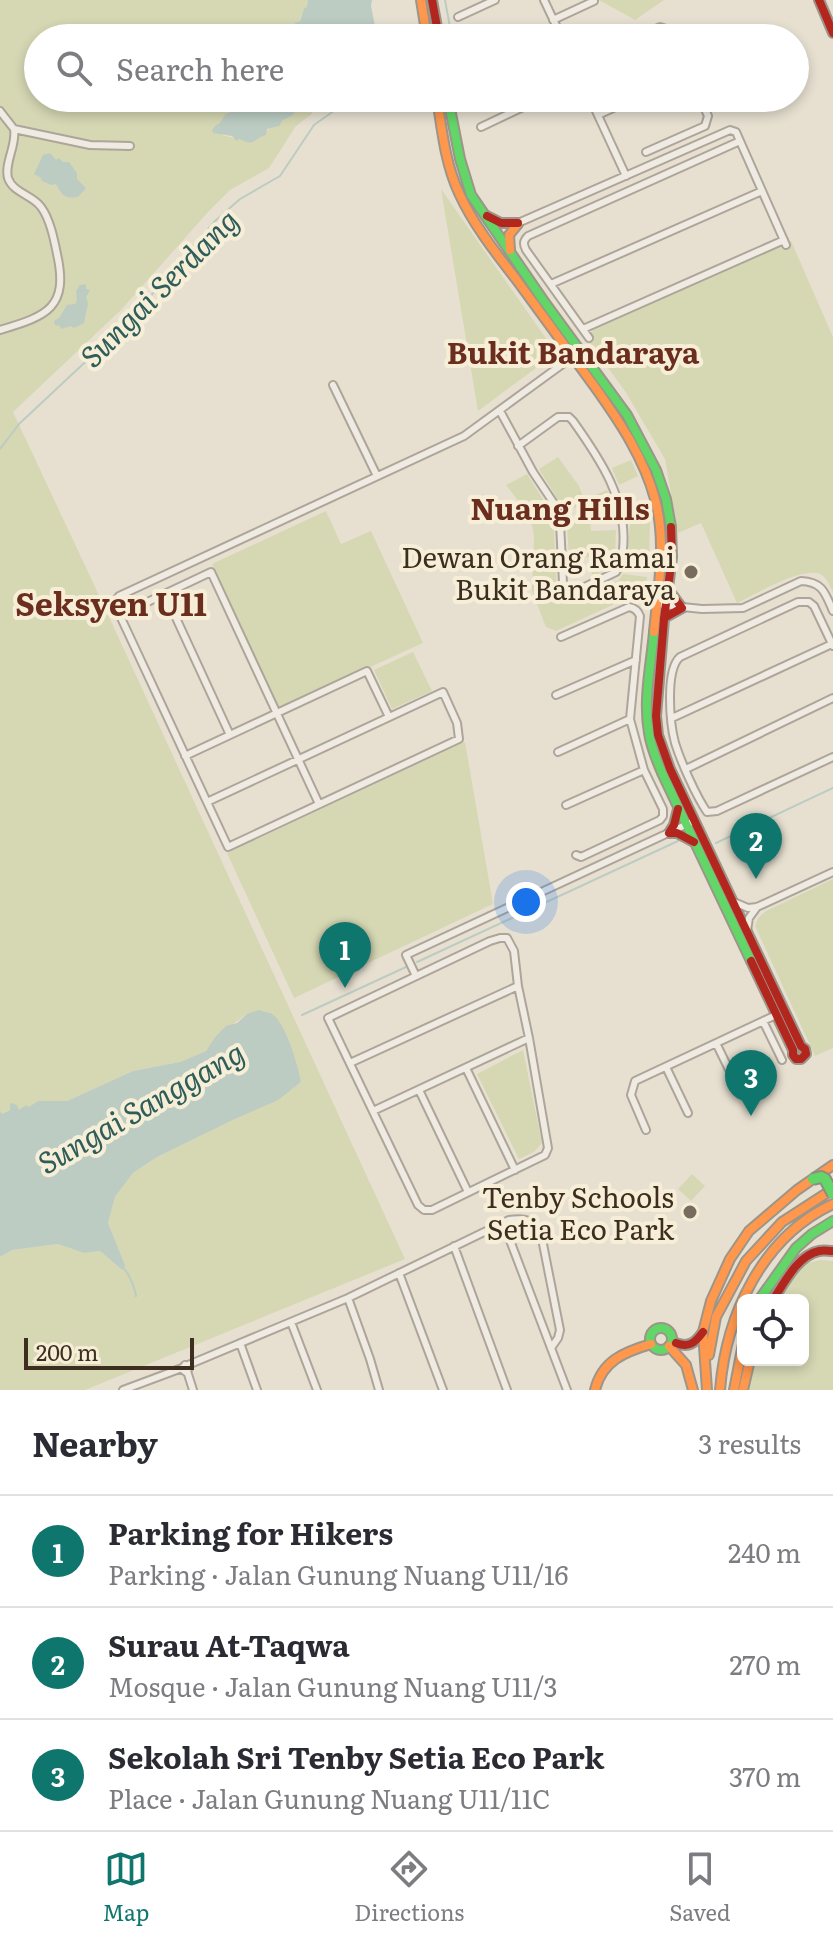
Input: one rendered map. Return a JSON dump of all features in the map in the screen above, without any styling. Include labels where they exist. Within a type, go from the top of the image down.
[{"type":"main road","points":[[421,0],[425,24]]},
{"type":"main road","points":[[432,0],[436,24]]},
{"type":"main road","points":[[819,0],[833,33]]},
{"type":"main road","points":[[439,112],[446,156],[458,191],[490,244],[577,354],[624,409],[658,475],[667,503],[673,554],[662,609],[647,701],[650,742],[678,808],[690,823],[732,900],[805,1049],[803,1058],[793,1055],[695,842],[690,823],[659,739],[656,723],[662,609],[662,530],[650,481],[635,446],[616,415],[577,354],[553,315],[471,195],[463,176],[451,112]]},
{"type":"main road","points":[[483,213],[501,223],[518,223]]},
{"type":"main road","points":[[510,252],[508,236],[518,223]]},
{"type":"main road","points":[[668,589],[682,608]]},
{"type":"main road","points":[[662,609],[682,608]]},
{"type":"main road","points":[[678,808],[678,817],[669,833],[677,833],[695,842]]},
{"type":"main road","points":[[707,1390],[703,1332],[711,1301],[730,1259],[749,1231],[797,1190],[832,1167]]},
{"type":"main road","points":[[706,1369],[716,1317],[746,1261],[782,1222],[806,1204],[833,1191],[825,1179],[813,1179]]},
{"type":"main road","points":[[720,1390],[720,1372],[732,1323],[761,1266],[804,1219],[833,1204]]},
{"type":"main road","points":[[763,1294],[796,1248],[833,1221]]},
{"type":"main road","points":[[777,1294],[807,1258],[819,1251],[833,1251]]},
{"type":"main road","points":[[651,1344],[651,1334],[655,1330],[662,1328],[670,1334],[672,1344],[686,1365],[693,1390]]},
{"type":"main road","points":[[651,1344],[659,1350],[672,1344],[689,1346],[703,1332]]},
{"type":"main road","points":[[595,1390],[602,1369],[614,1359],[651,1344]]},
{"type":"main road","points":[[734,1390],[739,1366]]},
{"type":"main road","points":[[743,1390],[749,1366]]},
{"type":"street","points":[[458,17],[495,0]]},
{"type":"street","points":[[544,0],[555,24]]},
{"type":"street","points":[[553,20],[594,1]]},
{"type":"street","points":[[0,111],[14,129],[15,136],[8,179],[42,208],[56,247],[61,279],[60,294],[50,309],[0,330]]},
{"type":"street","points":[[481,127],[513,112]]},
{"type":"street","points":[[597,112],[626,176]]},
{"type":"street","points":[[598,115],[605,112]]},
{"type":"street","points":[[646,152],[705,126],[706,112]]},
{"type":"street","points":[[14,129],[90,145],[130,146]]},
{"type":"street","points":[[518,223],[730,130],[740,141],[785,243],[583,329]]},
{"type":"street","points":[[589,338],[526,250],[524,244],[528,236],[740,141]]},
{"type":"street","points":[[551,284],[762,191]]},
{"type":"street","points":[[569,201],[575,215]]},
{"type":"street","points":[[207,802],[443,692],[457,723],[459,739],[228,847],[115,605],[119,596],[464,436],[577,354]]},
{"type":"street","points":[[333,385],[377,476]]},
{"type":"street","points":[[500,411],[518,446],[557,508],[563,583],[567,589],[576,591],[616,572],[624,540],[621,512],[603,466],[573,421],[569,417],[558,417],[518,446]]},
{"type":"street","points":[[120,615],[211,572],[319,804]]},
{"type":"street","points":[[682,608],[743,608],[801,581],[818,585],[833,611]]},
{"type":"street","points":[[165,594],[230,735]]},
{"type":"street","points":[[672,718],[832,645],[817,611],[809,602],[798,602],[676,660],[670,693],[672,718],[674,741],[707,812],[717,811],[833,757]]},
{"type":"street","points":[[561,637],[629,607],[640,616],[630,719],[644,770],[663,809],[660,820],[581,857],[576,855]]},
{"type":"street","points":[[556,695],[636,660]]},
{"type":"street","points":[[185,756],[367,671],[389,717]]},
{"type":"street","points":[[686,769],[833,698]]},
{"type":"street","points":[[558,752],[630,719]]},
{"type":"street","points":[[566,805],[644,770]]},
{"type":"street","points":[[416,976],[406,955],[690,823]]},
{"type":"street","points":[[628,835],[635,849]]},
{"type":"street","points":[[732,900],[748,908],[757,907],[833,872]]},
{"type":"street","points":[[747,931],[749,918],[757,907]]},
{"type":"street","points":[[507,938],[514,951],[548,1148],[545,1155],[432,1210],[424,1210],[418,1205],[328,1018],[416,976],[490,941],[507,938]]},
{"type":"street","points":[[350,1063],[518,986]]},
{"type":"street","points":[[646,1130],[631,1095],[635,1081],[776,1015]]},
{"type":"street","points":[[763,1021],[782,1060]]},
{"type":"street","points":[[373,1111],[529,1038]]},
{"type":"street","points":[[716,1043],[738,1088]]},
{"type":"street","points":[[666,1067],[688,1113]]},
{"type":"street","points":[[466,1068],[515,1170]]},
{"type":"street","points":[[419,1090],[468,1192]]},
{"type":"street","points":[[123,1390],[186,1368],[348,1298],[503,1222],[520,1218],[536,1226],[542,1239],[560,1330],[551,1348]]},
{"type":"street","points":[[503,1222],[566,1387]]},
{"type":"street","points":[[454,1246],[507,1390]]},
{"type":"street","points":[[399,1273],[443,1390]]},
{"type":"street","points":[[348,1298],[379,1390]]},
{"type":"street","points":[[291,1322],[317,1390]]},
{"type":"street","points":[[240,1343],[257,1390]]},
{"type":"street","points":[[186,1368],[193,1390]]},
{"type":"green space","points":[[0,0],[308,0],[298,24],[24,24],[24,112],[234,112],[222,135],[238,139],[261,136],[293,112],[312,114],[296,126],[269,168],[230,190],[121,310],[13,412],[405,1259],[85,1390],[0,1390],[0,1257],[12,1250],[58,1244],[84,1253],[100,1251],[121,1269],[125,1265],[108,1223],[115,1197],[133,1173],[157,1157],[301,1082],[247,1014],[215,1037],[206,1051],[180,1062],[133,1071],[67,1101],[38,1101],[34,1106],[18,1111],[10,1104],[10,1110],[2,1114]]},
{"type":"green space","points":[[599,0],[664,0],[635,20]]},
{"type":"green space","points":[[441,189],[552,347],[551,357],[478,411]]},
{"type":"green space","points":[[791,241],[833,337],[833,592],[822,575],[804,574],[737,603],[701,523],[678,533],[665,459],[625,391],[587,339],[593,330]]},
{"type":"green space","points":[[558,457],[579,486],[584,500],[607,490],[613,509],[589,515],[586,505],[564,510],[539,469]]},
{"type":"green space","points":[[631,460],[638,476],[619,485],[612,468]]},
{"type":"green space","points":[[527,474],[551,512],[557,593],[572,602],[619,580],[623,574],[647,577],[645,590],[556,631],[546,627],[532,591],[534,536],[530,516],[506,485]]},
{"type":"green space","points":[[326,511],[341,544],[371,531],[423,643],[278,709],[212,564]]},
{"type":"green space","points":[[650,520],[649,559],[628,556],[630,521]]},
{"type":"green space","points":[[590,521],[591,531],[616,530],[612,564],[592,577],[591,557],[569,557],[567,525]]},
{"type":"green space","points":[[413,652],[432,691],[392,709],[374,670]]},
{"type":"green space","points":[[465,742],[493,904],[294,998],[227,853]]},
{"type":"green space","points":[[833,879],[833,1048],[815,1056],[755,926],[766,911]]},
{"type":"green space","points":[[523,1050],[542,1143],[534,1152],[519,1159],[477,1074]]},
{"type":"green space","points":[[692,1174],[705,1186],[691,1201],[678,1189]]},
{"type":"green space","points":[[833,1261],[833,1390],[748,1390],[754,1366],[809,1366],[809,1294],[781,1294],[804,1264]]},
{"type":"water","points":[[308,0],[372,0],[375,24],[295,24],[307,7]]},
{"type":"water","points":[[295,112],[279,126],[267,129],[266,135],[254,142],[237,141],[232,136],[213,133],[212,130],[226,114]]},
{"type":"water","points":[[50,153],[56,160],[59,158],[69,162],[77,173],[77,179],[86,188],[78,197],[66,197],[56,184],[42,181],[34,174],[43,155]]},
{"type":"water","points":[[86,284],[86,289],[90,290],[86,297],[88,304],[84,323],[61,329],[54,321],[67,305],[75,304],[76,291],[80,285]]},
{"type":"water","points":[[259,1010],[272,1014],[282,1026],[301,1082],[278,1100],[157,1157],[133,1173],[115,1197],[108,1223],[124,1269],[100,1251],[84,1253],[58,1244],[12,1250],[0,1257],[0,1111],[2,1114],[10,1110],[10,1103],[17,1105],[19,1110],[38,1101],[67,1101],[133,1071],[180,1062],[206,1051],[226,1026]]},
{"type":"waterway","name":"Sungai Serdang","points":[[445,0],[449,24]]},
{"type":"waterway","name":"Sungai Serdang","points":[[0,449],[19,424],[129,321],[215,221],[240,199],[280,176],[314,125],[332,112]]},
{"type":"waterway","name":"Sungai Sanggang","points":[[716,843],[833,788]]},
{"type":"waterway","name":"Sungai Sanggang","points":[[417,962],[678,841]]},
{"type":"waterway","name":"Sungai Sanggang","points":[[302,1015],[406,967]]},
{"type":"waterway","points":[[124,1269],[132,1281],[136,1296]]},
{"type":"traffic: fast","points":[[451,112],[471,195],[627,415],[656,470],[671,527]]},
{"type":"traffic: fast","points":[[654,632],[647,708],[653,749],[751,961]]},
{"type":"traffic: fast","points":[[813,1179],[825,1179],[833,1194]]},
{"type":"traffic: fast","points":[[763,1294],[796,1248],[833,1221]]},
{"type":"traffic: fast","points":[[661,1328],[669,1331],[672,1339],[669,1347],[661,1350],[653,1347],[650,1339],[653,1331],[661,1328]]},
{"type":"traffic: slow","points":[[421,0],[425,24]]},
{"type":"traffic: slow","points":[[439,112],[450,170],[471,216],[604,400],[644,469],[655,499],[660,532],[654,632]]},
{"type":"traffic: slow","points":[[510,250],[509,235],[518,224]]},
{"type":"traffic: slow","points":[[707,1390],[703,1332],[711,1301],[730,1259],[749,1231],[797,1190],[833,1165]]},
{"type":"traffic: slow","points":[[709,1355],[716,1317],[746,1261],[782,1222],[833,1189]]},
{"type":"traffic: slow","points":[[720,1390],[730,1334],[752,1281],[786,1236],[808,1218],[833,1204]]},
{"type":"traffic: slow","points":[[595,1390],[603,1372],[616,1359],[651,1344]]},
{"type":"traffic: slow","points":[[669,1346],[686,1365],[693,1390]]},
{"type":"traffic: slow","points":[[734,1390],[739,1366]]},
{"type":"traffic: slow","points":[[743,1390],[749,1366]]},
{"type":"traffic: jam","points":[[432,0],[436,24]]},
{"type":"traffic: jam","points":[[819,0],[833,33]]},
{"type":"traffic: jam","points":[[487,216],[501,223],[518,223]]},
{"type":"traffic: jam","points":[[671,527],[672,557],[656,716],[658,735],[670,769],[805,1049],[806,1054],[801,1059],[793,1055],[751,961]]},
{"type":"traffic: jam","points":[[664,618],[682,608],[668,589]]},
{"type":"traffic: jam","points":[[678,809],[669,833],[677,833],[694,842]]},
{"type":"traffic: jam","points":[[777,1294],[804,1258],[819,1251],[833,1251]]},
{"type":"traffic: jam","points":[[676,1343],[691,1344],[703,1332]]},
{"type":"place","name":"Dewan Orang Ramai Bukit Bandaraya","points":[[691,572]]},
{"type":"place","name":"Surau At-Taqwa","points":[[756,879]]},
{"type":"place","name":"Parking for Hikers","points":[[345,988]]},
{"type":"place","name":"Sekolah Sri Tenby Setia Eco Park","points":[[751,1116]]},
{"type":"place","name":"Tenby Schools Setia Eco Park","points":[[690,1212]]},
{"type":"district","name":"Bukit Bandaraya","points":[[573,351]]},
{"type":"district","name":"Nuang Hills","points":[[560,507]]},
{"type":"district","name":"Seksyen U11","points":[[111,602]]}]
